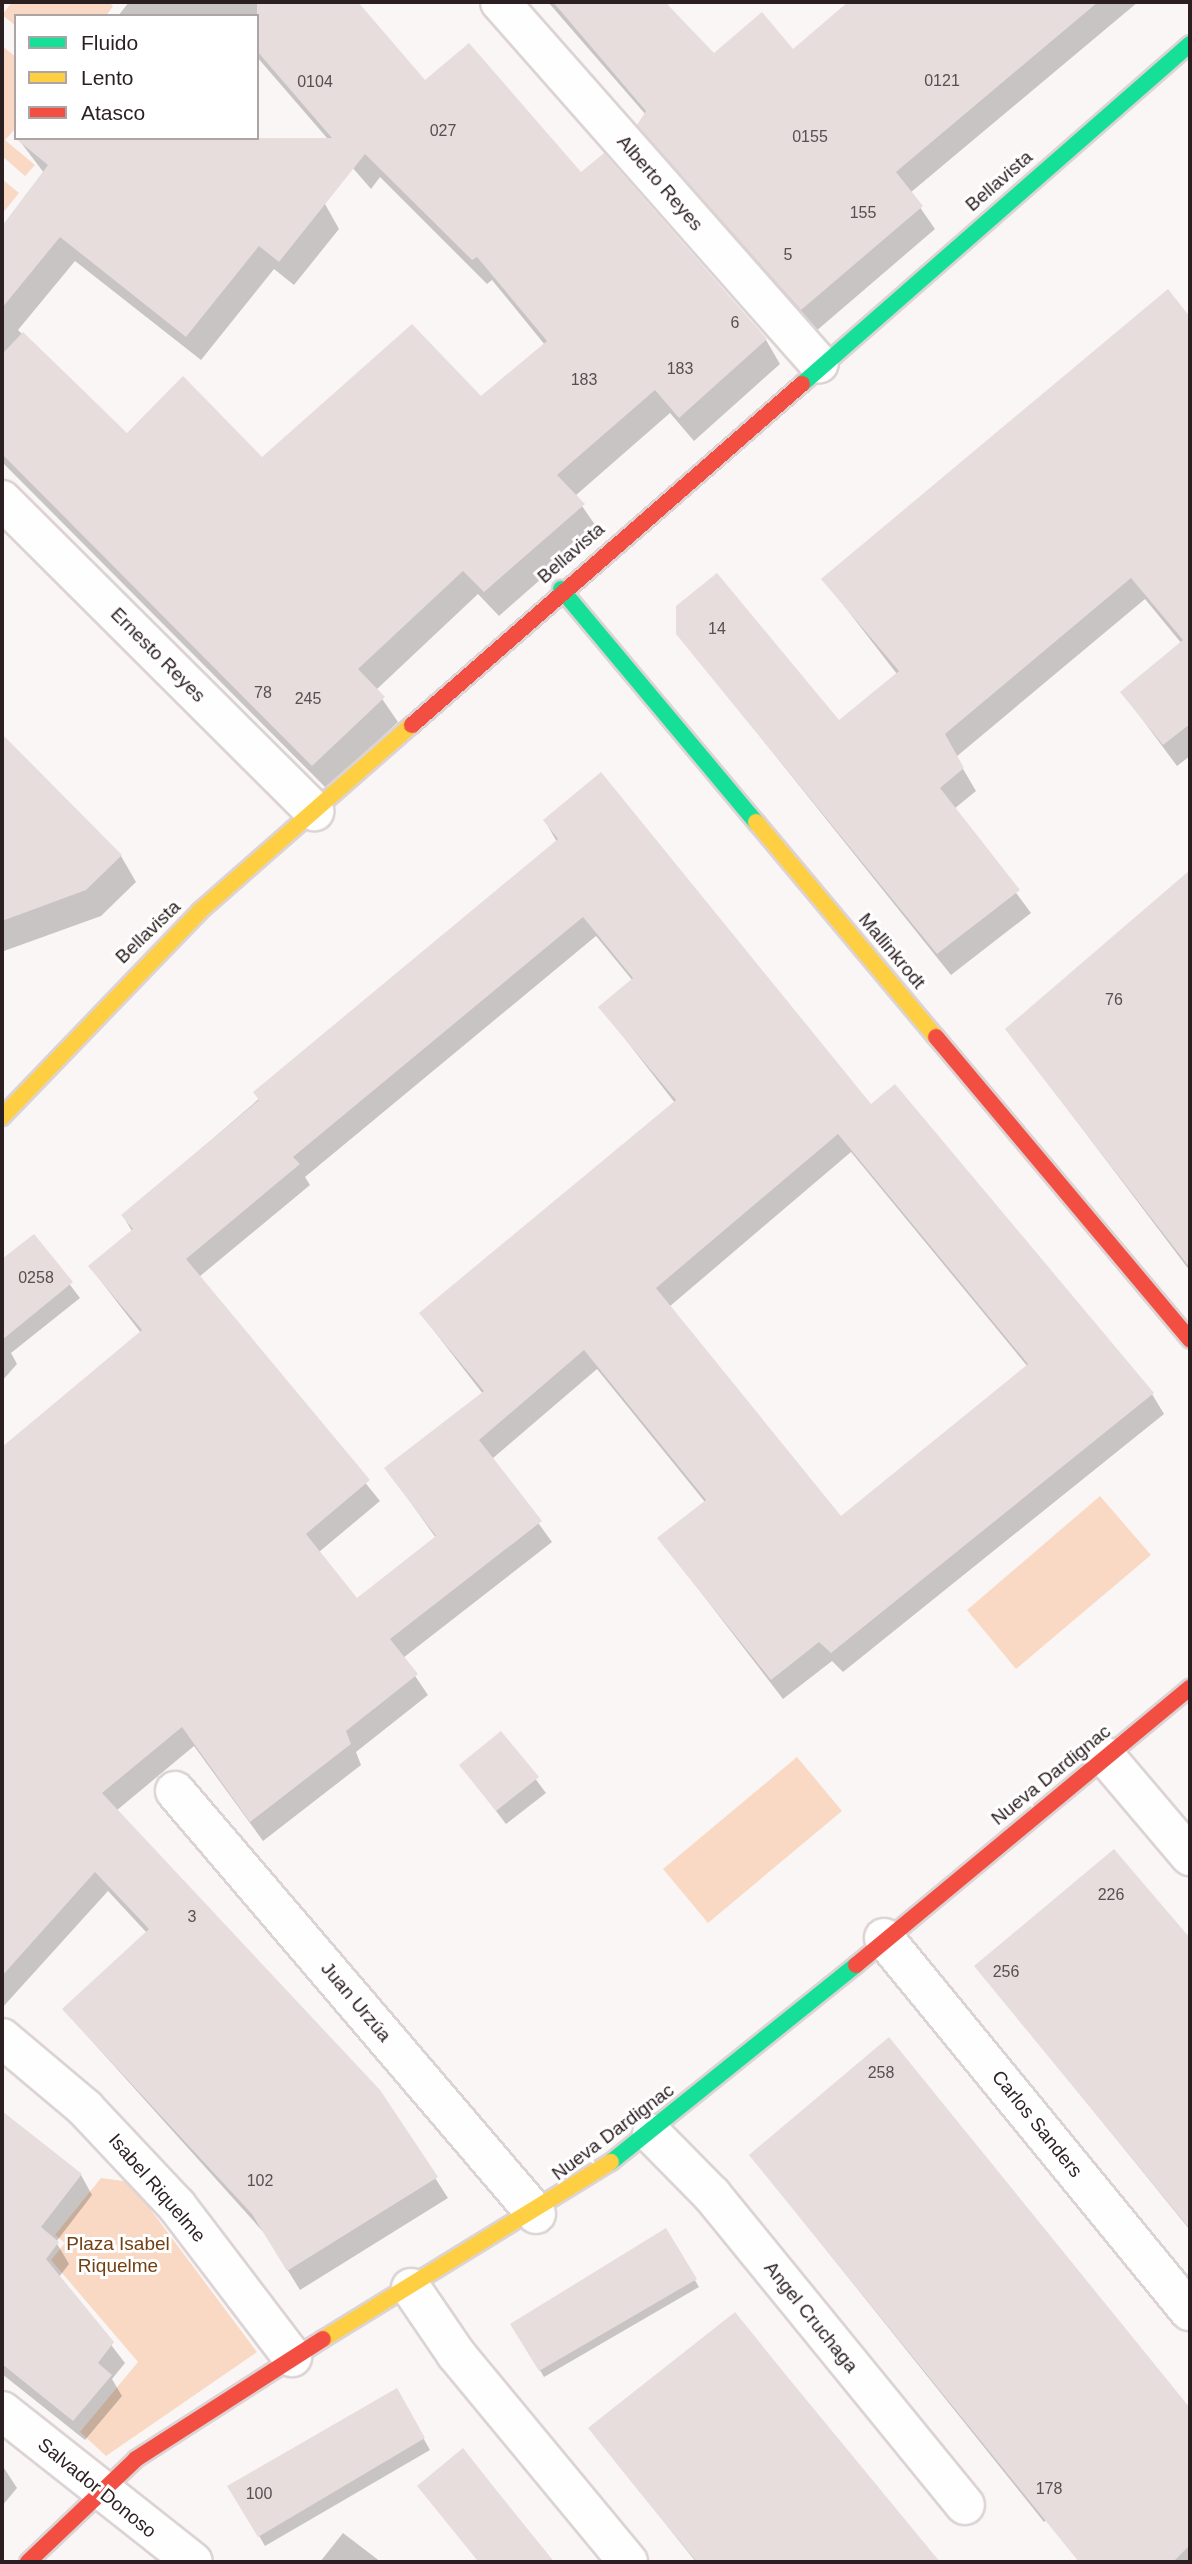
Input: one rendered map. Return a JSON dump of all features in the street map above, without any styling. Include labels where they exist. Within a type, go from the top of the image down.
[{"type":"street","name":"Alberto Reyes","points":[[500,2],[819,365]]},
{"type":"street","name":"Bellavista","points":[[2,1117],[136,972],[314,811],[561,589],[1190,44]]},
{"type":"street","name":"Ernesto Reyes","points":[[2,500],[314,811]]},
{"type":"street","name":"Mallinkrodt","points":[[561,589],[1190,1340]]},
{"type":"street","name":"Nueva Dardignac","points":[[28,2562],[100,2488],[292,2357],[537,2214],[652,2134],[884,1938],[1190,1688]]},
{"type":"street","points":[[1106,1757],[1190,1856]]},
{"type":"street","name":"Juan Urzúa","points":[[175,1791],[537,2214]]},
{"type":"street","name":"Carlos Sanders","points":[[884,1938],[1189,2311]]},
{"type":"street","name":"Isabel Riquelme","points":[[2,2038],[85,2108],[169,2196],[292,2357]]},
{"type":"street","name":"Angel Cruchaga","points":[[652,2134],[712,2195],[965,2505]]},
{"type":"street","points":[[411,2288],[456,2354],[628,2562]]},
{"type":"street","name":"Salvador Donoso","points":[[2,2411],[193,2562]]},
{"type":"green space","points":[[12,2],[108,2],[113,6],[107,14],[14,14],[14,24],[2,15]]},
{"type":"green space","points":[[2,46],[14,55],[14,130],[5,140],[35,165],[25,176],[2,156]]},
{"type":"green space","points":[[2,179],[19,193],[2,214]]},
{"type":"green space","points":[[1100,1496],[1151,1555],[1016,1669],[967,1610]]},
{"type":"green space","points":[[797,1757],[842,1811],[708,1923],[663,1869]]},
{"type":"green space","name":"Plaza Isabel Riquelme","points":[[101,2178],[130,2182],[257,2352],[106,2456],[80,2432],[138,2362],[51,2260],[65,2243],[55,2235]]},
{"type":"building","points":[[257,2],[358,2],[425,80],[469,43],[581,172],[604,153],[767,339],[679,418],[655,390],[557,475],[585,504],[484,592],[463,571],[358,669],[385,697],[312,766],[2,454],[2,354],[23,332],[127,433],[183,376],[262,457],[412,324],[481,396],[547,341],[477,257],[472,260],[365,154],[279,262],[259,246],[186,337],[60,237],[2,308],[2,226],[48,165],[17,140],[332,138],[259,53]]},
{"type":"building","points":[[553,2],[665,2],[714,53],[762,12],[793,49],[848,2],[1098,2],[896,172],[923,206],[801,310],[637,125],[646,111]]},
{"type":"building","points":[[1168,289],[1190,317],[1190,724],[1163,745],[1120,692],[1183,640],[1131,578],[945,734],[964,768],[940,788],[1020,890],[937,954],[676,634],[676,606],[717,573],[839,720],[899,671],[821,579]]},
{"type":"building","points":[[2,734],[122,855],[86,890],[2,921]]},
{"type":"building","points":[[601,772],[871,1104],[895,1084],[1154,1393],[831,1653],[819,1642],[771,1680],[657,1538],[706,1500],[584,1350],[479,1440],[542,1521],[390,1639],[418,1674],[346,1731],[351,1744],[250,1822],[182,1727],[102,1793],[380,2090],[438,2177],[287,2271],[252,2214],[62,2009],[149,1929],[95,1872],[2,1976],[2,1447],[142,1330],[88,1266],[133,1229],[121,1215],[259,1100],[253,1092],[558,839],[543,820]],"holes":[[[583,917],[633,978],[598,1007],[676,1100],[419,1313],[484,1391],[384,1468],[436,1536],[357,1598],[306,1534],[370,1480],[186,1259],[300,1164],[293,1157]],[[838,1134],[1028,1364],[841,1516],[656,1288]]]},
{"type":"building","points":[[1190,870],[1190,1268],[1005,1029]]},
{"type":"building","points":[[34,1234],[73,1282],[2,1340],[2,1259]]},
{"type":"building","points":[[501,1731],[539,1777],[496,1811],[459,1765]]},
{"type":"building","points":[[1114,1849],[1190,1938],[1190,2229],[974,1966]]},
{"type":"building","points":[[889,2037],[1190,2408],[1190,2545],[1173,2562],[1079,2562],[749,2155]]},
{"type":"building","points":[[2,2111],[82,2174],[41,2227],[59,2242],[46,2259],[114,2342],[98,2363],[112,2375],[73,2421],[2,2364]]},
{"type":"building","points":[[666,2228],[697,2279],[539,2371],[510,2324]]},
{"type":"building","points":[[735,2312],[940,2562],[697,2562],[641,2494],[588,2428]]},
{"type":"building","points":[[397,2388],[425,2438],[258,2537],[227,2486]]},
{"type":"building","points":[[463,2448],[554,2562],[479,2562],[417,2486]]},
{"type":"traffic: fast","points":[[802,384],[1190,44]]},
{"type":"traffic: fast","points":[[561,589],[756,822]]},
{"type":"traffic: fast","points":[[611,2162],[856,1965]]},
{"type":"traffic: slow","points":[[2,1117],[200,911],[412,725]]},
{"type":"traffic: slow","points":[[756,822],[936,1037]]},
{"type":"traffic: slow","points":[[323,2339],[611,2162]]},
{"type":"traffic: jam","points":[[412,725],[802,384]]},
{"type":"traffic: jam","points":[[936,1037],[1190,1340]]},
{"type":"traffic: jam","points":[[856,1965],[1190,1688]]},
{"type":"traffic: jam","points":[[28,2562],[136,2459],[323,2339]]}]
